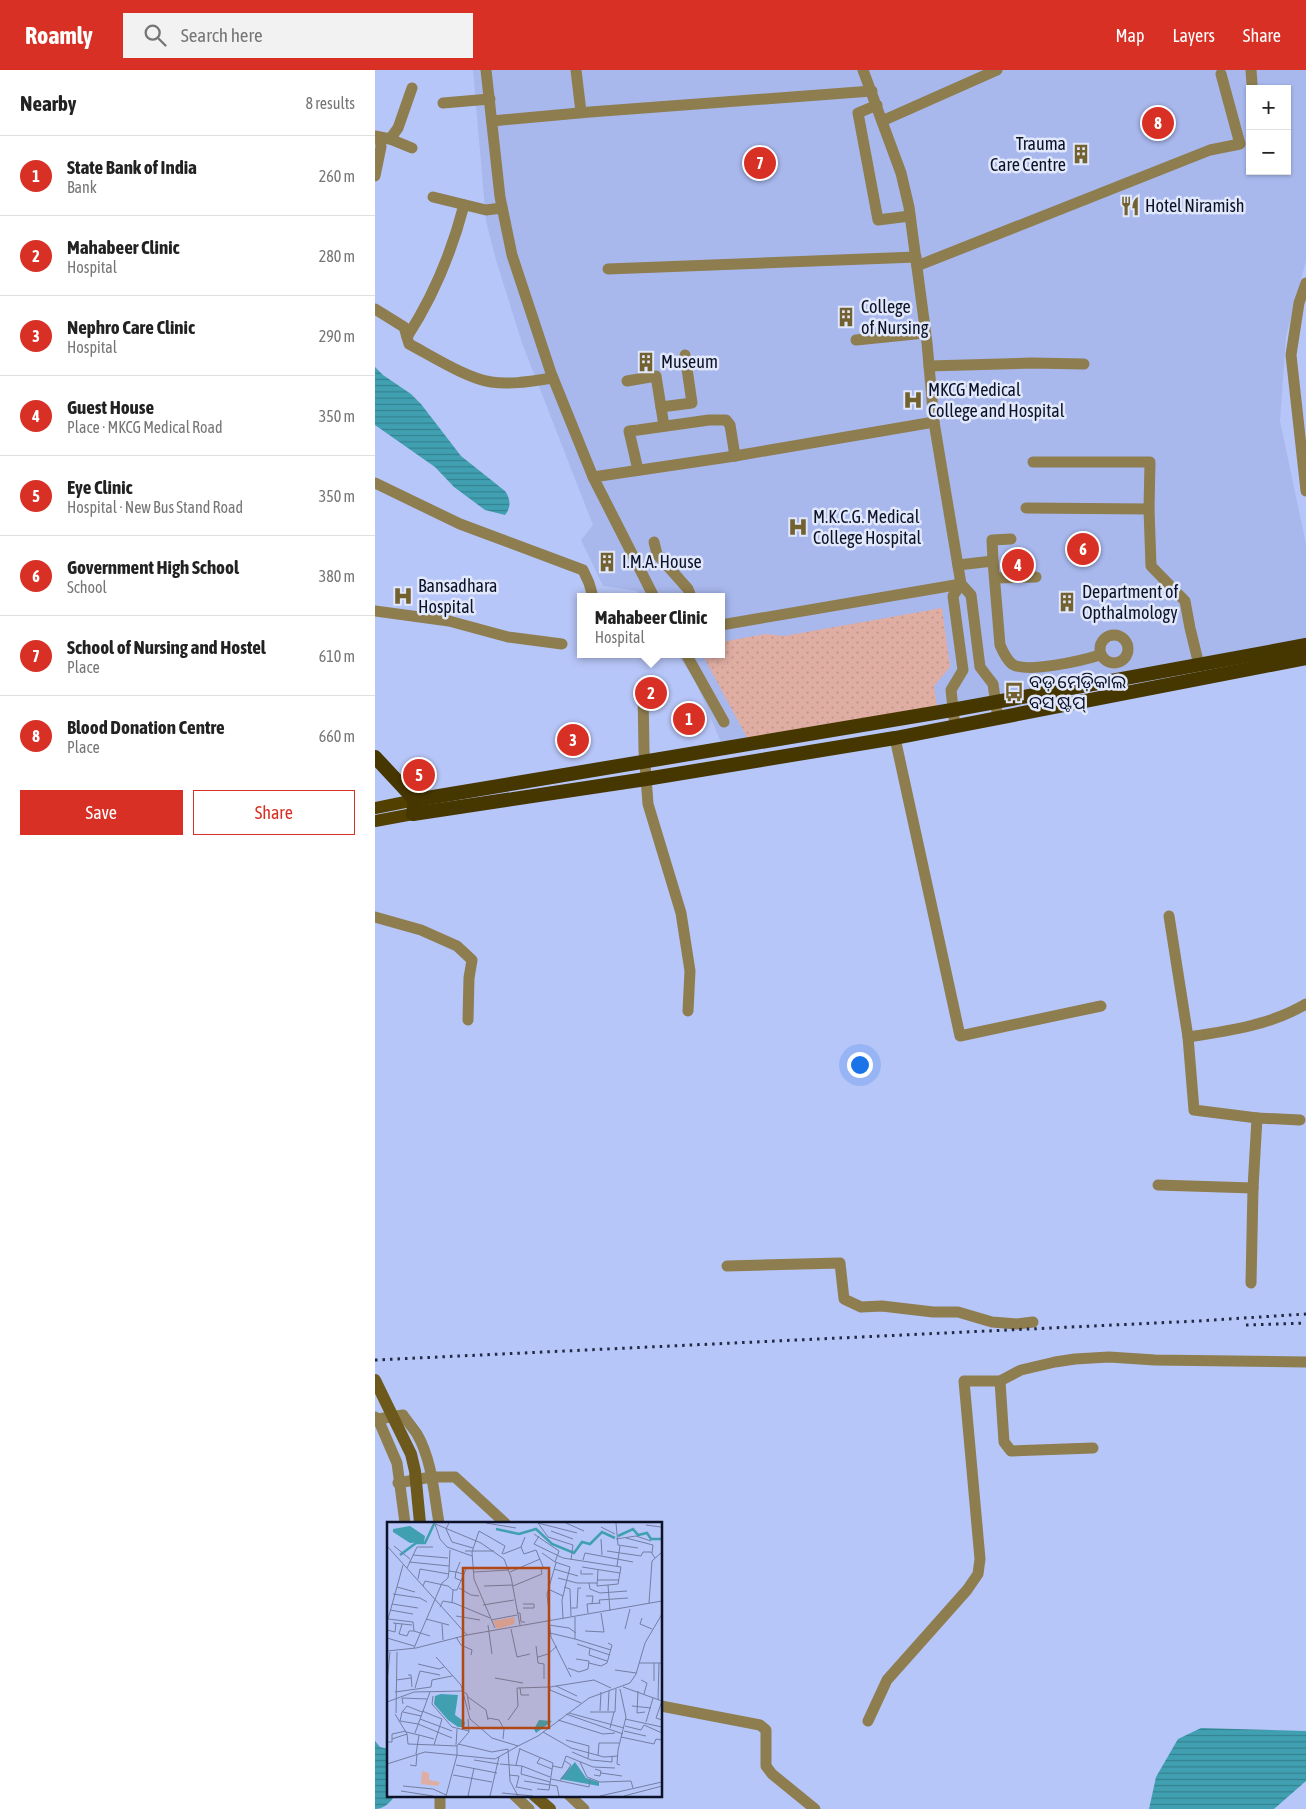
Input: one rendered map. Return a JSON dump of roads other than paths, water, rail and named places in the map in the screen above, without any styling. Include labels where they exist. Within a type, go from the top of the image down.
[{"type":"highway","points":[[414,807],[645,761],[953,710],[1199,665],[1305,650]]},
{"type":"highway","points":[[414,807],[647,779],[895,738],[998,719],[1305,650]]},
{"type":"highway","points":[[375,757],[414,807]]},
{"type":"main road","points":[[375,808],[414,807]]},
{"type":"main road","points":[[375,821],[414,807]]},
{"type":"main road","points":[[375,1380],[407,1442],[411,1454],[415,1472],[420,1522]]},
{"type":"main road","points":[[535,1796],[550,1809]]},
{"type":"street","points":[[486,70],[502,208],[512,255],[553,378],[593,477],[652,593]]},
{"type":"street","points":[[576,70],[581,112]]},
{"type":"street","points":[[863,70],[901,173],[910,216],[929,366],[934,422],[961,584],[971,595],[980,667],[993,684],[998,719]]},
{"type":"street","points":[[882,121],[997,70]]},
{"type":"street","points":[[1251,70],[1252,84]]},
{"type":"street","points":[[608,269],[916,261],[1210,150],[1240,144],[1221,74]]},
{"type":"street","points":[[382,138],[399,128],[412,88]]},
{"type":"street","points":[[492,121],[581,112],[871,91]]},
{"type":"street","points":[[443,103],[489,99]]},
{"type":"street","points":[[877,106],[858,113],[878,220],[910,216]]},
{"type":"street","points":[[382,138],[412,148]]},
{"type":"street","points":[[375,176],[382,138]]},
{"type":"street","points":[[433,197],[486,210],[502,208]]},
{"type":"street","points":[[407,337],[422,314],[455,237],[464,205]]},
{"type":"street","points":[[1306,283],[1303,305],[1291,355],[1306,491]]},
{"type":"street","points":[[375,309],[404,327],[409,344],[462,372],[488,382],[507,383],[553,378]]},
{"type":"street","points":[[856,340],[925,333]]},
{"type":"street","points":[[661,407],[691,403],[685,355]]},
{"type":"street","points":[[929,366],[1031,363],[1084,364]]},
{"type":"street","points":[[627,381],[656,376],[664,426]]},
{"type":"street","points":[[678,405],[680,424]]},
{"type":"street","points":[[638,470],[629,431],[719,419],[726,420],[730,425],[735,456]]},
{"type":"street","points":[[593,477],[735,456],[934,422]]},
{"type":"street","points":[[1033,462],[1150,462],[1151,566],[1185,601],[1199,665]]},
{"type":"street","points":[[375,483],[461,524],[583,570],[592,593]]},
{"type":"street","points":[[1026,508],[1149,509]]},
{"type":"street","points":[[1011,539],[992,540],[1000,645],[1005,656],[1013,665],[1027,668],[1062,664],[1100,655]]},
{"type":"street","points":[[654,542],[657,554],[688,588],[690,593]]},
{"type":"street","points":[[958,564],[993,561]]},
{"type":"street","points":[[995,578],[1036,578]]},
{"type":"street","points":[[725,625],[961,584]]},
{"type":"street","points":[[955,727],[951,690],[963,670],[953,596],[961,584]]},
{"type":"street","points":[[375,611],[449,622],[508,636],[562,644]]},
{"type":"street","points":[[688,658],[724,722]]},
{"type":"street","points":[[643,692],[648,804],[681,914],[690,971],[688,1011]]},
{"type":"street","points":[[895,738],[961,1036],[1101,1006]]},
{"type":"street","points":[[738,746],[747,763]]},
{"type":"street","points":[[1169,916],[1188,1037],[1194,1110],[1257,1118],[1300,1120]]},
{"type":"street","points":[[375,917],[421,930],[457,946],[472,960],[469,978],[468,1020]]},
{"type":"street","points":[[1188,1037],[1232,1031],[1260,1024],[1306,1004]]},
{"type":"street","points":[[1251,1283],[1257,1118]]},
{"type":"street","points":[[1158,1186],[1253,1188]]},
{"type":"street","points":[[727,1266],[841,1263],[844,1299],[861,1306],[882,1306],[933,1312],[958,1312],[991,1322],[1017,1324],[1033,1322]]},
{"type":"street","points":[[868,1721],[887,1680],[967,1590],[978,1574],[980,1558],[964,1381],[1000,1382],[1021,1370],[1075,1359],[1109,1357],[1155,1360],[1306,1362]]},
{"type":"street","points":[[1000,1382],[1004,1442],[1011,1451],[1093,1448]]},
{"type":"street","points":[[405,1522],[397,1463],[376,1418],[403,1415],[417,1434],[424,1448],[439,1522]]},
{"type":"street","points":[[399,1483],[431,1477],[455,1477],[504,1522]]},
{"type":"street","points":[[663,1706],[759,1725],[766,1730],[766,1766],[772,1774],[815,1809]]},
{"type":"street","points":[[440,1796],[440,1809]]},
{"type":"street","points":[[515,1796],[529,1809]]},
{"type":"street","points":[[570,1796],[584,1809]]},
{"type":"railway","points":[[375,1360],[1198,1321],[1306,1314]]},
{"type":"railway","points":[[1246,1325],[1306,1323]]},
{"type":"place","name":"Blood Donation Centre","points":[[1158,123]]},
{"type":"place","name":"Trauma Care Centre","points":[[1081,154]]},
{"type":"place","name":"School of Nursing and Hostel","points":[[760,163]]},
{"type":"place","name":"Hotel Niramish","points":[[1130,206]]},
{"type":"place","name":"College of Nursing","points":[[846,317]]},
{"type":"place","name":"Museum","points":[[646,362]]},
{"type":"place","name":"MKCG Medical College and Hospital","points":[[913,400]]},
{"type":"place","name":"M.K.C.G. Medical College Hospital","points":[[798,527]]},
{"type":"place","name":"Government High School","points":[[1083,549]]},
{"type":"place","name":"I.M.A. House","points":[[607,562]]},
{"type":"place","name":"Guest House","points":[[1018,565]]},
{"type":"place","name":"Bansadhara Hospital","points":[[403,596]]},
{"type":"place","name":"Department of Opthalmology","points":[[1067,602]]},
{"type":"place","name":"ବଡ଼ ମେଡ଼ିକାଲ ବସ ଷ୍ଟପ୍","points":[[1014,692]]},
{"type":"place","name":"Mahabeer Clinic","points":[[651,693]]},
{"type":"place","name":"State Bank of India","points":[[689,719]]},
{"type":"place","name":"Nephro Care Clinic","points":[[573,740]]},
{"type":"place","name":"Eye Clinic","points":[[419,775]]}]
